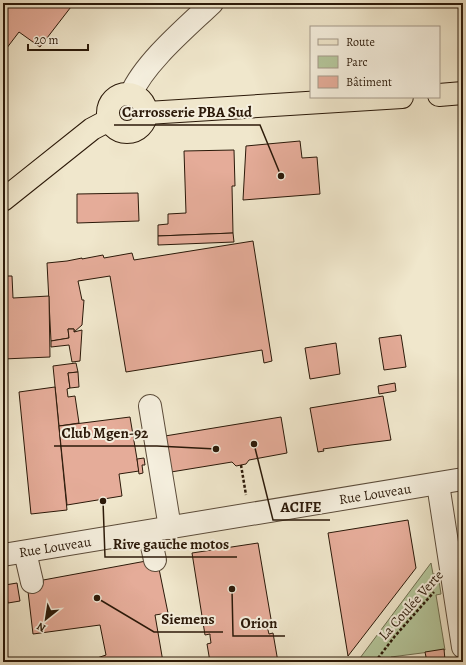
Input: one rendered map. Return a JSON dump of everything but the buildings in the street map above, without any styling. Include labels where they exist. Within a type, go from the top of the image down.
[{"type":"main road","points":[[124,93],[138,96],[146,107],[147,113],[142,126],[130,132],[124,132],[117,130],[112,126],[107,113],[108,106],[112,100],[124,93]]},
{"type":"main road","points":[[440,95],[463,93]]},
{"type":"main road","points":[[147,113],[386,98]]},
{"type":"main road","points":[[3,200],[92,129],[109,120]]},
{"type":"street","points":[[131,94],[136,83],[153,61],[212,3]]},
{"type":"street","points":[[150,406],[159,530],[155,560]]},
{"type":"street","name":"Rue Louveau","points":[[3,555],[463,479]]},
{"type":"street","points":[[438,484],[463,647]]},
{"type":"street","points":[[25,552],[32,582]]},
{"type":"path","points":[[241,465],[245,489]]},
{"type":"path","name":"La Coulée Verte","points":[[375,662],[395,636],[443,582],[452,574]]},
{"type":"green space","points":[[431,563],[433,574],[438,574],[441,594],[436,595],[445,650],[391,657],[387,662],[357,662]]},
{"type":"place","name":"Carrosserie PBA Sud","points":[[281,176]]},
{"type":"place","name":"ACIFE","points":[[254,444]]},
{"type":"place","name":"Club Mgen-92","points":[[216,449]]},
{"type":"place","name":"Rive gauche motos","points":[[103,501]]},
{"type":"place","name":"Orion","points":[[232,589]]},
{"type":"place","name":"Siemens","points":[[97,598]]}]
